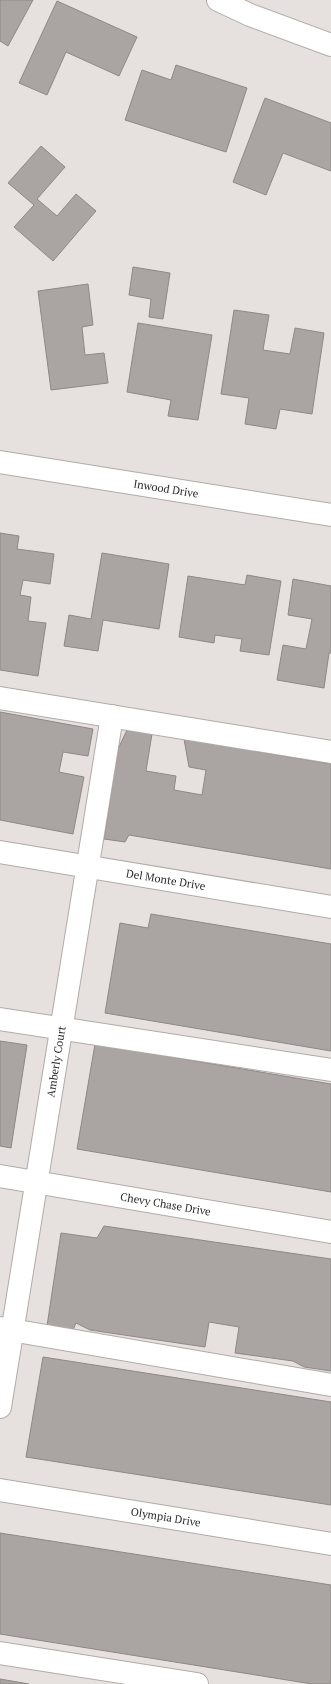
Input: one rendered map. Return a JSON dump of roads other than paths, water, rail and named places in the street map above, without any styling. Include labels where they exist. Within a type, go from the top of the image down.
[{"type":"street","points":[[218,0],[331,45]]},
{"type":"street","name":"Inwood Drive","points":[[0,462],[331,515]]},
{"type":"street","points":[[0,698],[331,752]]},
{"type":"street","name":"Amberly Court","points":[[0,1406],[6,1329],[36,1182],[112,716]]},
{"type":"street","name":"Del Monte Drive","points":[[0,852],[331,907]]},
{"type":"street","points":[[0,1019],[331,1070]]},
{"type":"street","name":"Chevy Chase Drive","points":[[0,1176],[331,1232]]},
{"type":"street","points":[[6,1329],[331,1385]]},
{"type":"street","name":"Olympia Drive","points":[[0,1490],[331,1544]]},
{"type":"street","points":[[0,1653],[197,1684]]}]
